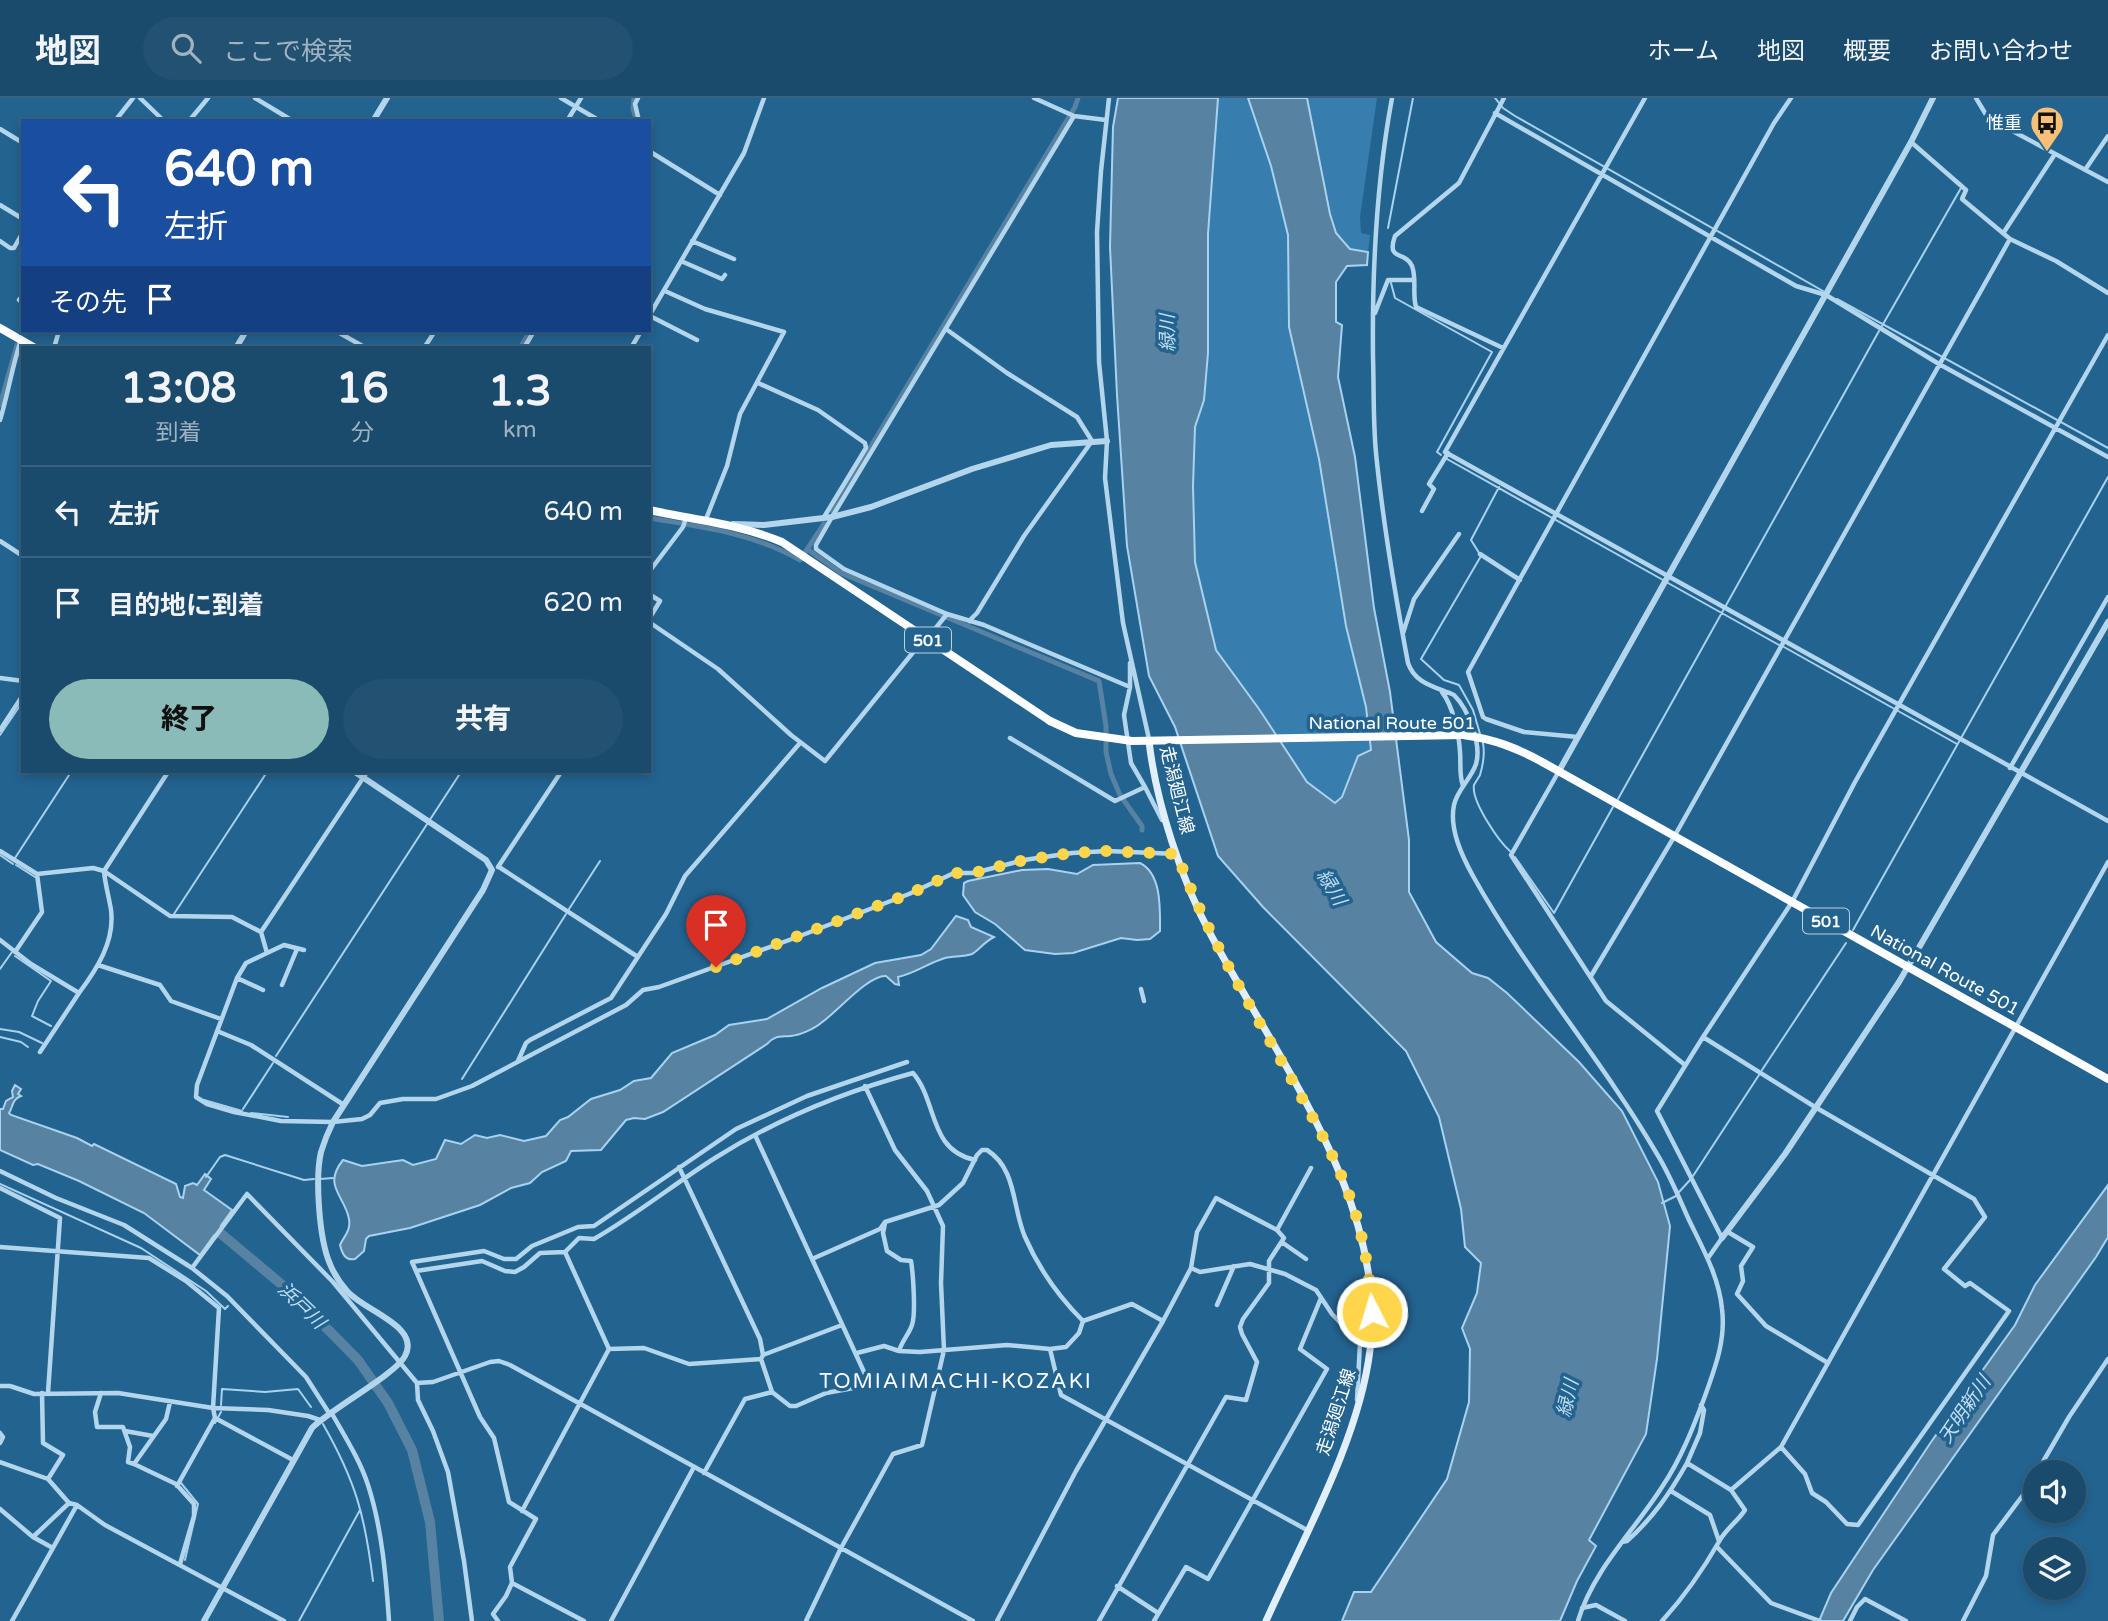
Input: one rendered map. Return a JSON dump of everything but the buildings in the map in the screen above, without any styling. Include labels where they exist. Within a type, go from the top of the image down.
[{"type":"highway","points":[[0,328],[20,344],[28,346]]},
{"type":"highway","name":"National Route 501","points":[[651,511],[684,522],[706,519],[759,532],[804,555],[1050,721],[1084,734],[1132,741],[1458,736],[1496,740],[1512,746],[2108,1079]]},
{"type":"main road","name":"走潟廻江線","points":[[1151,741],[1152,764],[1177,854],[1211,935],[1326,1143],[1354,1211],[1366,1256],[1372,1312],[1367,1370],[1357,1408],[1341,1455],[1266,1621]]},
{"type":"street","points":[[117,119],[133,98]]},
{"type":"street","points":[[140,98],[162,119]]},
{"type":"street","points":[[191,119],[208,98]]},
{"type":"street","points":[[255,98],[290,119]]},
{"type":"street","points":[[374,119],[387,98]]},
{"type":"street","points":[[561,98],[597,119]]},
{"type":"street","points":[[568,119],[581,98]]},
{"type":"street","points":[[638,98],[635,104],[639,119]]},
{"type":"street","points":[[651,313],[744,153],[764,98]]},
{"type":"street","points":[[1034,98],[1071,115],[1106,120]]},
{"type":"street","points":[[1109,98],[1098,220],[1097,293],[1100,381],[1107,441],[1105,478],[1130,659],[1124,715],[1131,763],[1172,838]]},
{"type":"street","points":[[1392,98],[1379,187],[1373,318],[1376,453],[1411,672],[1447,698],[1458,736],[1463,787]]},
{"type":"street","points":[[1503,348],[1416,307],[1412,265],[1405,257],[1392,251],[1395,236],[1459,183],[1504,98]]},
{"type":"street","points":[[1645,98],[1445,452],[2108,821]]},
{"type":"street","points":[[1578,737],[1524,732],[1483,717],[1468,672],[1774,123],[1791,98]]},
{"type":"street","points":[[1685,1065],[1606,1001],[1511,855],[1826,295],[1933,98]]},
{"type":"street","points":[[1976,98],[1988,118],[2108,182]]},
{"type":"street","points":[[1495,113],[1796,286],[1826,295],[1939,364],[2108,457]]},
{"type":"street","points":[[1071,115],[832,517],[816,549],[839,567],[946,616],[984,625],[1129,687]]},
{"type":"street","points":[[0,129],[21,142]]},
{"type":"street","points":[[2085,170],[2108,136]]},
{"type":"street","points":[[1911,142],[1966,190],[1962,198],[2010,239],[2056,261],[2108,293]]},
{"type":"street","points":[[651,152],[720,195]]},
{"type":"street","points":[[2003,232],[2055,153]]},
{"type":"street","points":[[0,215],[2,207],[21,218]]},
{"type":"street","points":[[1591,976],[1674,837],[2010,239]]},
{"type":"street","points":[[0,241],[10,248],[21,240]]},
{"type":"street","points":[[692,241],[734,259]]},
{"type":"street","points":[[681,261],[722,279],[724,275]]},
{"type":"street","points":[[1373,318],[1388,280],[1414,280]]},
{"type":"street","points":[[665,291],[705,309],[784,332],[758,383],[747,397],[737,421],[727,466],[706,519]]},
{"type":"street","points":[[651,317],[697,340]]},
{"type":"street","points":[[946,329],[1007,373],[1077,417],[1093,441]]},
{"type":"street","points":[[340,333],[362,346]]},
{"type":"street","points":[[1722,1238],[1657,1111],[1792,902],[1855,782],[2108,335]]},
{"type":"street","points":[[0,420],[20,344]]},
{"type":"street","points":[[758,383],[818,410],[865,443],[866,448],[824,518]]},
{"type":"street","points":[[969,621],[984,603],[1024,536],[1093,441]]},
{"type":"street","points":[[726,524],[764,525],[832,517],[871,507],[972,469],[1051,445],[1107,441]]},
{"type":"street","points":[[1422,511],[1434,489],[1429,484],[1448,453]]},
{"type":"street","points":[[651,569],[684,522]]},
{"type":"street","points":[[1403,635],[1414,599],[1460,534]]},
{"type":"street","points":[[0,541],[21,555]]},
{"type":"street","points":[[1480,554],[1520,580]]},
{"type":"street","points":[[651,595],[660,601],[651,617]]},
{"type":"street","points":[[2010,768],[2108,597]]},
{"type":"street","points":[[651,621],[718,669],[800,743],[825,761],[919,645],[946,616]]},
{"type":"street","points":[[1708,1258],[1785,1154],[1908,967],[2108,622]]},
{"type":"street","points":[[1130,659],[1151,741]]},
{"type":"street","points":[[0,678],[21,681]]},
{"type":"street","points":[[1442,692],[1454,695],[1460,701],[1472,723],[1477,752],[1476,764],[1454,802],[1452,821],[1471,872],[1520,953],[1642,1128],[1676,1188],[1708,1258],[1721,1299],[1723,1324],[1718,1359],[1676,1464],[1661,1490],[1621,1542],[1581,1608],[1578,1621]]},
{"type":"street","points":[[0,730],[21,698]]},
{"type":"street","points":[[1010,738],[1115,801],[1145,787]]},
{"type":"street","points":[[518,1062],[530,1040],[611,999],[666,914],[685,876],[800,743]]},
{"type":"street","points":[[40,1052],[98,965],[109,940],[111,926],[104,871],[167,773]]},
{"type":"street","points":[[204,1621],[307,1435],[330,1412],[401,1363],[408,1348],[405,1333],[355,1300],[331,1267],[323,1239],[319,1191],[318,1171],[322,1149],[333,1122],[495,868],[560,773]]},
{"type":"street","points":[[261,932],[365,775],[495,868],[638,957]]},
{"type":"street","points":[[0,851],[37,874],[93,868],[104,871],[170,916],[232,917],[261,932],[267,953]]},
{"type":"street","points":[[282,985],[301,950],[284,945],[246,963],[220,1019],[197,1085],[197,1100],[247,1116],[281,1121],[333,1122],[362,1119],[370,1115],[380,1103],[403,1099],[436,1099],[472,1086],[626,1004],[643,990],[671,983],[783,942],[909,894],[954,873],[974,873],[1024,860],[1072,853],[1107,851],[1177,854]]},
{"type":"street","points":[[1731,1490],[1781,1447],[2108,862]]},
{"type":"street","points":[[15,952],[42,912],[37,874]]},
{"type":"street","points":[[0,940],[57,981],[79,993]]},
{"type":"street","points":[[98,965],[160,985],[171,1002],[220,1019]]},
{"type":"street","points":[[237,978],[263,990]]},
{"type":"street","points":[[1142,989],[1144,1001]]},
{"type":"street","points":[[217,1031],[251,1045],[344,1105]]},
{"type":"street","points":[[1703,1037],[1815,1107],[1974,1199],[1985,1217],[1944,1269],[1965,1286],[1970,1283],[2009,1311],[1858,1525],[1847,1524],[1826,1502],[1812,1493],[1805,1474],[1781,1447]]},
{"type":"street","points":[[498,1621],[493,1614],[512,1583],[510,1567],[536,1519],[509,1503],[494,1438],[480,1417],[412,1262],[484,1251],[504,1259],[516,1259],[532,1246],[578,1227],[594,1226],[736,1129],[838,1084],[907,1062]]},
{"type":"street","points":[[416,1271],[482,1261],[505,1271],[515,1272],[540,1253],[565,1252],[579,1238],[594,1239],[755,1135],[816,1105],[865,1086],[913,1073],[924,1091],[939,1134],[964,1157],[975,1160]]},
{"type":"street","points":[[806,1621],[841,1548],[893,1454],[922,1445],[943,1350],[943,1226],[927,1191],[895,1150],[865,1086]]},
{"type":"street","points":[[679,1167],[760,1339],[772,1392],[785,1404],[796,1406],[826,1393],[870,1385],[755,1135]]},
{"type":"street","points":[[812,1259],[880,1229],[885,1222],[933,1208],[963,1183],[982,1150],[987,1150],[1003,1163],[1009,1176],[1024,1234],[1035,1258],[1060,1298],[1083,1321]]},
{"type":"street","points":[[1277,1230],[1311,1168]]},
{"type":"street","points":[[0,1171],[56,1198],[124,1225],[192,1268],[227,1296],[306,1377],[351,1447],[368,1485],[378,1532],[389,1621]]},
{"type":"street","points":[[0,1188],[60,1218],[43,1443],[63,1455],[48,1479]]},
{"type":"street","points":[[192,1268],[247,1194],[333,1282],[395,1360],[401,1363],[417,1386],[418,1396],[448,1472],[464,1561],[471,1621]]},
{"type":"street","points":[[997,1621],[1076,1471],[1191,1268],[1197,1232],[1216,1198],[1277,1230],[1284,1238],[1269,1261],[1269,1283],[1242,1319],[1240,1326],[1257,1362],[1246,1400],[1226,1397],[1099,1621]]},
{"type":"street","points":[[885,1222],[883,1233],[887,1251],[911,1261],[913,1270],[913,1324],[899,1351]]},
{"type":"street","points":[[1728,1232],[1753,1247],[1741,1266],[1743,1281],[1737,1294],[1766,1326],[1828,1363]]},
{"type":"street","points":[[1283,1243],[1306,1259]]},
{"type":"street","points":[[0,1247],[149,1258],[186,1281],[219,1308],[213,1408],[215,1418],[177,1486]]},
{"type":"street","points":[[565,1252],[609,1349]]},
{"type":"street","points":[[1191,1268],[1200,1272],[1250,1264],[1307,1284],[1316,1290],[1332,1314],[1360,1343],[1357,1408]]},
{"type":"street","points":[[1217,1305],[1235,1265]]},
{"type":"street","points":[[1154,1621],[1186,1567],[1208,1579],[1327,1369],[1300,1349],[1321,1298]]},
{"type":"street","points":[[1083,1321],[1132,1304],[1163,1321]]},
{"type":"street","points":[[857,1353],[884,1346],[899,1351],[1007,1345],[1050,1349],[1066,1347],[1079,1333],[1083,1321]]},
{"type":"street","points":[[609,1349],[643,1348],[689,1364],[762,1357],[842,1325]]},
{"type":"street","points":[[522,1511],[609,1349]]},
{"type":"street","points":[[1050,1349],[1061,1395],[1307,1530]]},
{"type":"street","points":[[2044,1460],[2108,1359]]},
{"type":"street","points":[[417,1386],[462,1374],[490,1362],[510,1365],[973,1621]]},
{"type":"street","points":[[0,1386],[10,1386],[34,1394],[101,1393],[142,1396],[213,1408],[268,1410],[320,1420]]},
{"type":"street","points":[[704,1473],[745,1399],[772,1392]]},
{"type":"street","points":[[101,1393],[95,1412],[97,1427],[122,1427],[130,1447],[128,1462],[177,1486],[194,1504],[194,1516],[180,1564]]},
{"type":"street","points":[[134,1464],[166,1419],[170,1402]]},
{"type":"street","points":[[1621,1542],[1627,1541],[1649,1521],[1688,1463],[1700,1433],[1704,1410],[1701,1405]]},
{"type":"street","points":[[215,1418],[293,1460]]},
{"type":"street","points":[[125,1431],[153,1436]]},
{"type":"street","points":[[0,1433],[3,1437],[0,1443]]},
{"type":"street","points":[[0,1462],[48,1479],[69,1503],[77,1505],[105,1525],[284,1621]]},
{"type":"street","points":[[1662,1621],[1682,1599],[1718,1548],[1720,1541],[1745,1510],[1731,1490],[1688,1463]]},
{"type":"street","points":[[611,1621],[694,1467]]},
{"type":"street","points":[[1671,1491],[1710,1515],[1720,1541]]},
{"type":"street","points":[[1963,1621],[1986,1576],[1993,1535],[2023,1495]]},
{"type":"street","points":[[33,1537],[69,1503]]},
{"type":"street","points":[[12,1621],[51,1547],[77,1505]]},
{"type":"street","points":[[0,1509],[25,1533],[51,1547]]},
{"type":"street","points":[[1718,1548],[1771,1603],[1813,1619]]},
{"type":"street","points":[[512,1583],[584,1621]]},
{"type":"street","points":[[1117,1586],[1158,1613]]},
{"type":"street","points":[[1850,1621],[1857,1607],[1866,1599],[1906,1621]]},
{"type":"street","points":[[1581,1608],[1596,1605],[1625,1621]]},
{"type":"shaded area","points":[[1218,98],[1248,98],[1271,166],[1288,235],[1289,327],[1319,459],[1346,626],[1366,707],[1371,750],[1358,756],[1342,797],[1334,803],[1307,782],[1216,650],[1195,562],[1195,427],[1204,400],[1208,353],[1208,234]]},
{"type":"shaded area","points":[[1307,98],[1377,98],[1360,217],[1361,233],[1370,235],[1368,252],[1350,249],[1336,233]]},
{"type":"water","name":"緑川","points":[[1118,98],[1218,98],[1208,234],[1208,353],[1204,400],[1195,427],[1195,562],[1216,650],[1307,782],[1335,803],[1342,797],[1358,756],[1371,750],[1366,707],[1346,626],[1319,459],[1289,327],[1288,235],[1271,166],[1248,98],[1307,98],[1336,233],[1350,249],[1368,252],[1367,265],[1347,266],[1336,282],[1336,322],[1342,325],[1338,377],[1355,457],[1374,608],[1390,692],[1409,840],[1409,892],[1436,942],[1472,973],[1488,978],[1507,993],[1579,1062],[1622,1111],[1658,1182],[1670,1226],[1657,1359],[1646,1434],[1589,1540],[1596,1546],[1560,1621],[1342,1621],[1354,1592],[1371,1592],[1447,1479],[1469,1402],[1470,1349],[1462,1328],[1477,1293],[1481,1263],[1465,1247],[1461,1209],[1439,1117],[1406,1051],[1263,907],[1218,856],[1175,727],[1149,676],[1127,546],[1117,395],[1110,247],[1113,127]]},
{"type":"water","points":[[1140,863],[1147,868],[1156,884],[1160,931],[1150,939],[1121,938],[1073,953],[1055,954],[1025,950],[995,924],[975,912],[963,895],[964,883],[968,881],[1022,870],[1048,869],[1077,874],[1093,865]]},
{"type":"water","points":[[956,916],[968,920],[971,927],[994,937],[972,954],[945,958],[898,977],[899,985],[886,976],[870,981],[815,1027],[773,1039],[663,1112],[645,1119],[626,1120],[601,1150],[571,1151],[566,1161],[542,1172],[530,1183],[511,1188],[480,1205],[410,1228],[369,1236],[364,1251],[355,1259],[346,1258],[343,1253],[340,1245],[348,1230],[349,1219],[337,1191],[335,1177],[343,1160],[362,1166],[403,1160],[413,1165],[436,1159],[445,1140],[461,1144],[475,1135],[487,1138],[500,1135],[524,1141],[546,1136],[560,1120],[591,1099],[620,1090],[634,1081],[651,1078],[672,1053],[715,1035],[729,1025],[767,1019],[822,988],[875,963],[921,955],[931,949]]},
{"type":"water","points":[[15,1085],[21,1089],[18,1094],[21,1096],[14,1101],[9,1113],[11,1115],[77,1138],[92,1146],[94,1144],[176,1184],[180,1197],[183,1198],[185,1186],[193,1183],[197,1185],[205,1174],[211,1179],[204,1190],[232,1210],[200,1255],[144,1213],[79,1181],[0,1150],[0,1109],[13,1097]]},
{"type":"water","name":"天明新川","points":[[2108,1185],[2108,1237],[2096,1257],[1873,1570],[1843,1621],[1819,1621],[1831,1593],[1931,1442],[2015,1325],[2035,1285]]},
{"type":"waterway","points":[[634,98],[633,109],[636,119]]},
{"type":"waterway","points":[[832,511],[1078,98]]},
{"type":"waterway","points":[[1388,228],[1413,98]]},
{"type":"waterway","points":[[1495,98],[1515,116],[1823,291]]},
{"type":"waterway","points":[[1882,326],[1961,188]]},
{"type":"waterway","points":[[1391,283],[1395,298],[1492,352],[1437,452],[1441,455]]},
{"type":"waterway","points":[[1837,299],[2108,448]]},
{"type":"waterway","points":[[1618,799],[1879,331]]},
{"type":"waterway","points":[[521,346],[529,333]]},
{"type":"waterway","points":[[0,405],[17,345],[21,347]]},
{"type":"waterway","points":[[1447,459],[1663,580]]},
{"type":"waterway","points":[[1853,930],[2108,477]]},
{"type":"waterway","points":[[1480,734],[1473,710],[1459,685],[1444,680],[1421,659],[1481,556],[1471,540],[1499,487]]},
{"type":"waterway","points":[[651,518],[746,537],[800,560],[824,524]]},
{"type":"waterway","points":[[807,549],[841,573],[1099,681],[1106,726],[1106,752],[1111,774],[1120,795],[1142,826],[1142,830]]},
{"type":"waterway","points":[[1668,583],[1779,645]]},
{"type":"waterway","points":[[1784,647],[1957,744]]},
{"type":"waterway","points":[[0,735],[21,704]]},
{"type":"waterway","points":[[1483,743],[1483,763],[1474,792],[1487,821],[1511,852]]},
{"type":"waterway","points":[[15,858],[70,773]]},
{"type":"waterway","points":[[174,914],[266,773]]},
{"type":"waterway","points":[[276,1056],[460,773]]},
{"type":"waterway","points":[[1515,857],[1554,913],[1613,807]]},
{"type":"waterway","points":[[0,855],[13,864]]},
{"type":"waterway","points":[[569,909],[600,861]]},
{"type":"waterway","points":[[16,865],[35,877]]},
{"type":"waterway","points":[[462,1079],[566,914]]},
{"type":"waterway","points":[[1762,1070],[1846,943]]},
{"type":"waterway","points":[[0,969],[12,952]]},
{"type":"waterway","points":[[15,956],[51,981],[32,1016],[51,1026]]},
{"type":"waterway","points":[[0,1029],[19,1032],[42,1043]]},
{"type":"waterway","points":[[0,1037],[21,1042],[28,1047]]},
{"type":"waterway","points":[[243,1109],[273,1063]]},
{"type":"waterway","points":[[1693,1176],[1759,1075]]},
{"type":"waterway","points":[[204,1100],[242,1111]]},
{"type":"waterway","points":[[251,1113],[288,1117]]},
{"type":"waterway","points":[[206,1177],[220,1157],[225,1155],[304,1180],[314,1179]]},
{"type":"waterway","points":[[320,1179],[333,1178]]},
{"type":"waterway","points":[[1679,1192],[1690,1180]]},
{"type":"waterway","points":[[0,1184],[141,1248],[206,1291],[225,1309],[228,1306]]},
{"type":"waterway","points":[[1662,1203],[1676,1196]]},
{"type":"waterway","name":"浜戸川","points":[[213,1227],[293,1294],[358,1360],[388,1403],[412,1450],[430,1522],[439,1621]]},
{"type":"waterway","points":[[221,1405],[222,1389],[265,1392],[298,1389],[311,1407]]},
{"type":"waterway","points":[[215,1423],[221,1412]]},
{"type":"waterway","points":[[323,1424],[344,1464],[357,1500],[373,1581]]},
{"type":"waterway","points":[[181,1483],[198,1504],[185,1560]]},
{"type":"waterway","points":[[299,1621],[360,1510]]},
{"type":"place","name":"惟重","points":[[2047,153]]},
{"type":"district","name":"TOMIAIMACHI-KOZAKI","points":[[956,1381]]},
{"type":"route","points":[[716,967],[909,894],[954,873],[974,873],[1024,860],[1072,853],[1107,851],[1177,854],[1211,935],[1326,1143],[1342,1179],[1366,1256],[1372,1312]]}]
